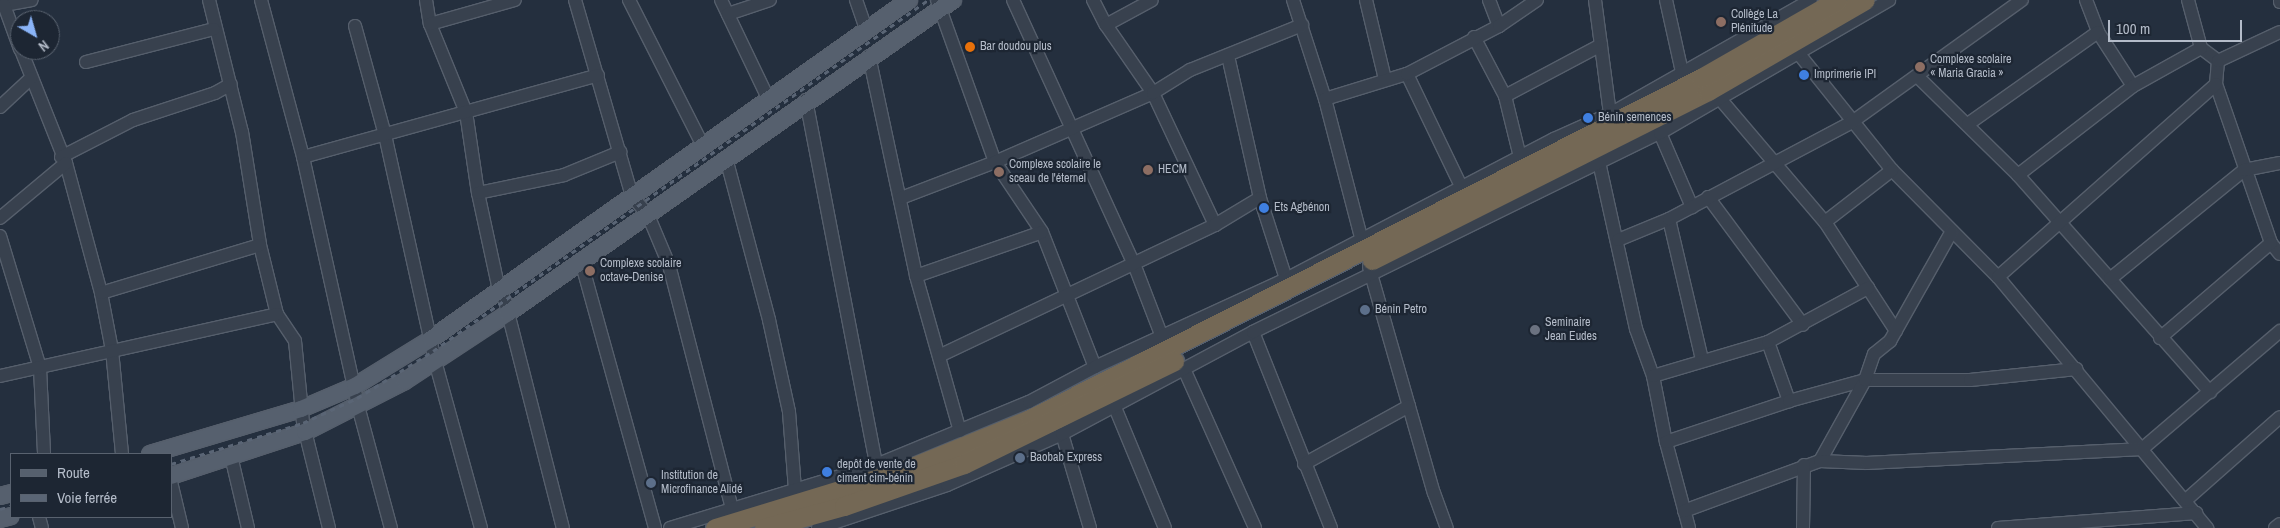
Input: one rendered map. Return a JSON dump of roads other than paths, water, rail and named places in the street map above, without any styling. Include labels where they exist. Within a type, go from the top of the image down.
[{"type":"highway","points":[[764,528],[844,506],[964,464],[1366,256],[1464,196],[1701,78],[1838,0]]},
{"type":"highway","points":[[715,528],[842,490],[967,447],[1030,419],[1708,91],[1865,0]]},
{"type":"main road","points":[[153,453],[301,409],[355,386],[431,339],[909,0]]},
{"type":"main road","points":[[172,476],[305,432],[358,406],[435,362],[648,215],[943,3]]},
{"type":"street","points":[[10,23],[2,3],[32,0]]},
{"type":"street","points":[[209,0],[214,29],[231,84],[242,132],[260,245],[277,314],[295,342],[305,432],[329,528]]},
{"type":"street","points":[[261,0],[303,157],[358,406],[391,528]]},
{"type":"street","points":[[426,0],[430,24],[466,112],[478,193],[499,290],[508,313],[563,528]]},
{"type":"street","points":[[430,24],[515,0]]},
{"type":"street","points":[[575,0],[632,196],[648,215],[675,284],[732,509]]},
{"type":"street","points":[[629,0],[703,146]]},
{"type":"street","points":[[721,0],[769,100]]},
{"type":"street","points":[[728,14],[770,0]]},
{"type":"street","points":[[856,0],[866,30]]},
{"type":"street","points":[[1012,0],[1069,128],[1134,264],[1162,337]]},
{"type":"street","points":[[1093,0],[1106,25],[1153,93],[1215,225]]},
{"type":"street","points":[[1106,25],[1152,0]]},
{"type":"street","points":[[1293,0],[1325,99],[1366,256],[1409,406],[1447,528]]},
{"type":"street","points":[[1366,0],[1385,79]]},
{"type":"street","points":[[1489,0],[1499,26]]},
{"type":"street","points":[[1325,99],[1385,79],[1407,74],[1474,37],[1499,26],[1537,0]]},
{"type":"street","points":[[1594,0],[1610,114]]},
{"type":"street","points":[[1666,0],[1682,72]]},
{"type":"street","points":[[818,528],[947,484],[1062,434],[1253,332],[1366,256],[1461,186],[1610,114],[1811,0]]},
{"type":"street","points":[[670,528],[876,465],[1030,402],[1095,367],[1286,280],[1366,256],[1599,162],[1660,133],[1721,100],[1888,0]]},
{"type":"street","points":[[1618,240],[1669,219],[1852,122],[1918,77],[2022,0]]},
{"type":"street","points":[[2086,0],[2098,32],[2133,86]]},
{"type":"street","points":[[2188,0],[2201,48],[2218,61]]},
{"type":"street","points":[[943,3],[995,162],[1042,232],[1095,367]]},
{"type":"street","points":[[901,198],[995,162],[1069,128],[1153,93],[1190,70],[1302,25]]},
{"type":"street","points":[[355,26],[384,135],[435,362],[481,528]]},
{"type":"street","points":[[86,62],[214,29]]},
{"type":"street","points":[[1968,124],[2098,32]]},
{"type":"street","points":[[2218,61],[2280,32]]},
{"type":"street","points":[[1474,37],[1505,96],[1520,157]]},
{"type":"street","points":[[1505,96],[1601,45]]},
{"type":"street","points":[[2018,175],[2133,86],[2201,48]]},
{"type":"street","points":[[1799,54],[1892,170],[1998,278],[2186,500],[2207,528]]},
{"type":"street","points":[[868,56],[901,198],[916,276],[960,431]]},
{"type":"street","points":[[1228,56],[1260,198],[1286,280]]},
{"type":"street","points":[[24,60],[63,160],[101,293],[112,350],[122,453]]},
{"type":"street","points":[[2218,61],[2216,84],[2244,170],[2271,242],[2280,254]]},
{"type":"street","points":[[1407,74],[1461,186]]},
{"type":"street","points":[[303,157],[598,75]]},
{"type":"street","points":[[1918,77],[2018,175],[2058,223],[2210,392]]},
{"type":"street","points":[[0,107],[31,78]]},
{"type":"street","points":[[0,218],[63,160],[133,120],[214,93],[231,84]]},
{"type":"street","points":[[1998,278],[2216,84]]},
{"type":"street","points":[[806,100],[876,465]]},
{"type":"street","points":[[1721,100],[1825,222],[1896,331]]},
{"type":"street","points":[[1660,133],[1692,207]]},
{"type":"street","points":[[478,193],[564,175],[620,152]]},
{"type":"street","points":[[726,158],[769,320],[787,403],[795,490]]},
{"type":"street","points":[[1599,162],[1618,240],[1636,329],[1653,376],[1666,442],[1690,528]]},
{"type":"street","points":[[2110,279],[2244,170],[2280,163]]},
{"type":"street","points":[[1825,222],[1892,170]]},
{"type":"street","points":[[1708,197],[1803,325]]},
{"type":"street","points":[[939,356],[1067,293],[1134,264],[1215,225],[1260,198]]},
{"type":"street","points":[[1669,219],[1702,360]]},
{"type":"street","points":[[1820,461],[1865,380],[1874,354],[1890,341],[1952,231]]},
{"type":"street","points":[[916,276],[1042,232]]},
{"type":"street","points":[[0,236],[40,368],[44,453]]},
{"type":"street","points":[[2160,338],[2271,242]]},
{"type":"street","points":[[101,293],[260,245]]},
{"type":"street","points":[[581,261],[655,528]]},
{"type":"street","points":[[1653,376],[1768,342],[1803,325],[1868,288]]},
{"type":"street","points":[[0,376],[277,314]]},
{"type":"street","points":[[1684,511],[1804,465],[1820,461],[1867,464],[2142,450],[2280,331]]},
{"type":"street","points":[[1253,332],[1331,528]]},
{"type":"street","points":[[1768,342],[1789,401]]},
{"type":"street","points":[[1184,369],[1255,528]]},
{"type":"street","points":[[1666,442],[1789,401],[1865,380],[1970,380],[2076,369]]},
{"type":"street","points":[[1114,405],[1165,528]]},
{"type":"street","points":[[1304,464],[1409,406]]},
{"type":"street","points":[[2186,500],[2280,417]]},
{"type":"street","points":[[1062,434],[1090,528]]},
{"type":"street","points":[[232,456],[248,528]]},
{"type":"street","points":[[1803,528],[1804,465]]},
{"type":"street","points":[[172,486],[182,528]]},
{"type":"street","points":[[1998,528],[2196,514]]},
{"type":"street","points":[[2275,528],[2280,524]]},
{"type":"railway","points":[[172,464],[303,423],[357,398],[433,351],[928,0]]},
{"type":"railway","points":[[0,509],[10,506]]},
{"type":"place","name":"Collège La Plénitude","points":[[1721,22]]},
{"type":"place","name":"Bar doudou plus","points":[[970,47]]},
{"type":"place","name":"Complexe scolaire « Maria Gracia »","points":[[1920,67]]},
{"type":"place","name":"Imprimerie IPI","points":[[1804,75]]},
{"type":"place","name":"Bénin semences","points":[[1588,118]]},
{"type":"place","name":"HECM","points":[[1148,170]]},
{"type":"place","name":"Complexe scolaire le sceau de l'éternel","points":[[999,172]]},
{"type":"place","name":"Ets Agbénon","points":[[1264,208]]},
{"type":"place","name":"Complexe scolaire octave-Denise","points":[[590,271]]},
{"type":"place","name":"Bénin Petro","points":[[1365,310]]},
{"type":"place","name":"Seminaire Jean Eudes","points":[[1535,330]]},
{"type":"place","name":"Baobab Express","points":[[1020,458]]},
{"type":"place","name":"depôt de vente de ciment cim-bénin","points":[[827,472]]},
{"type":"place","name":"Institution de Microfinance Alidé","points":[[651,483]]}]
